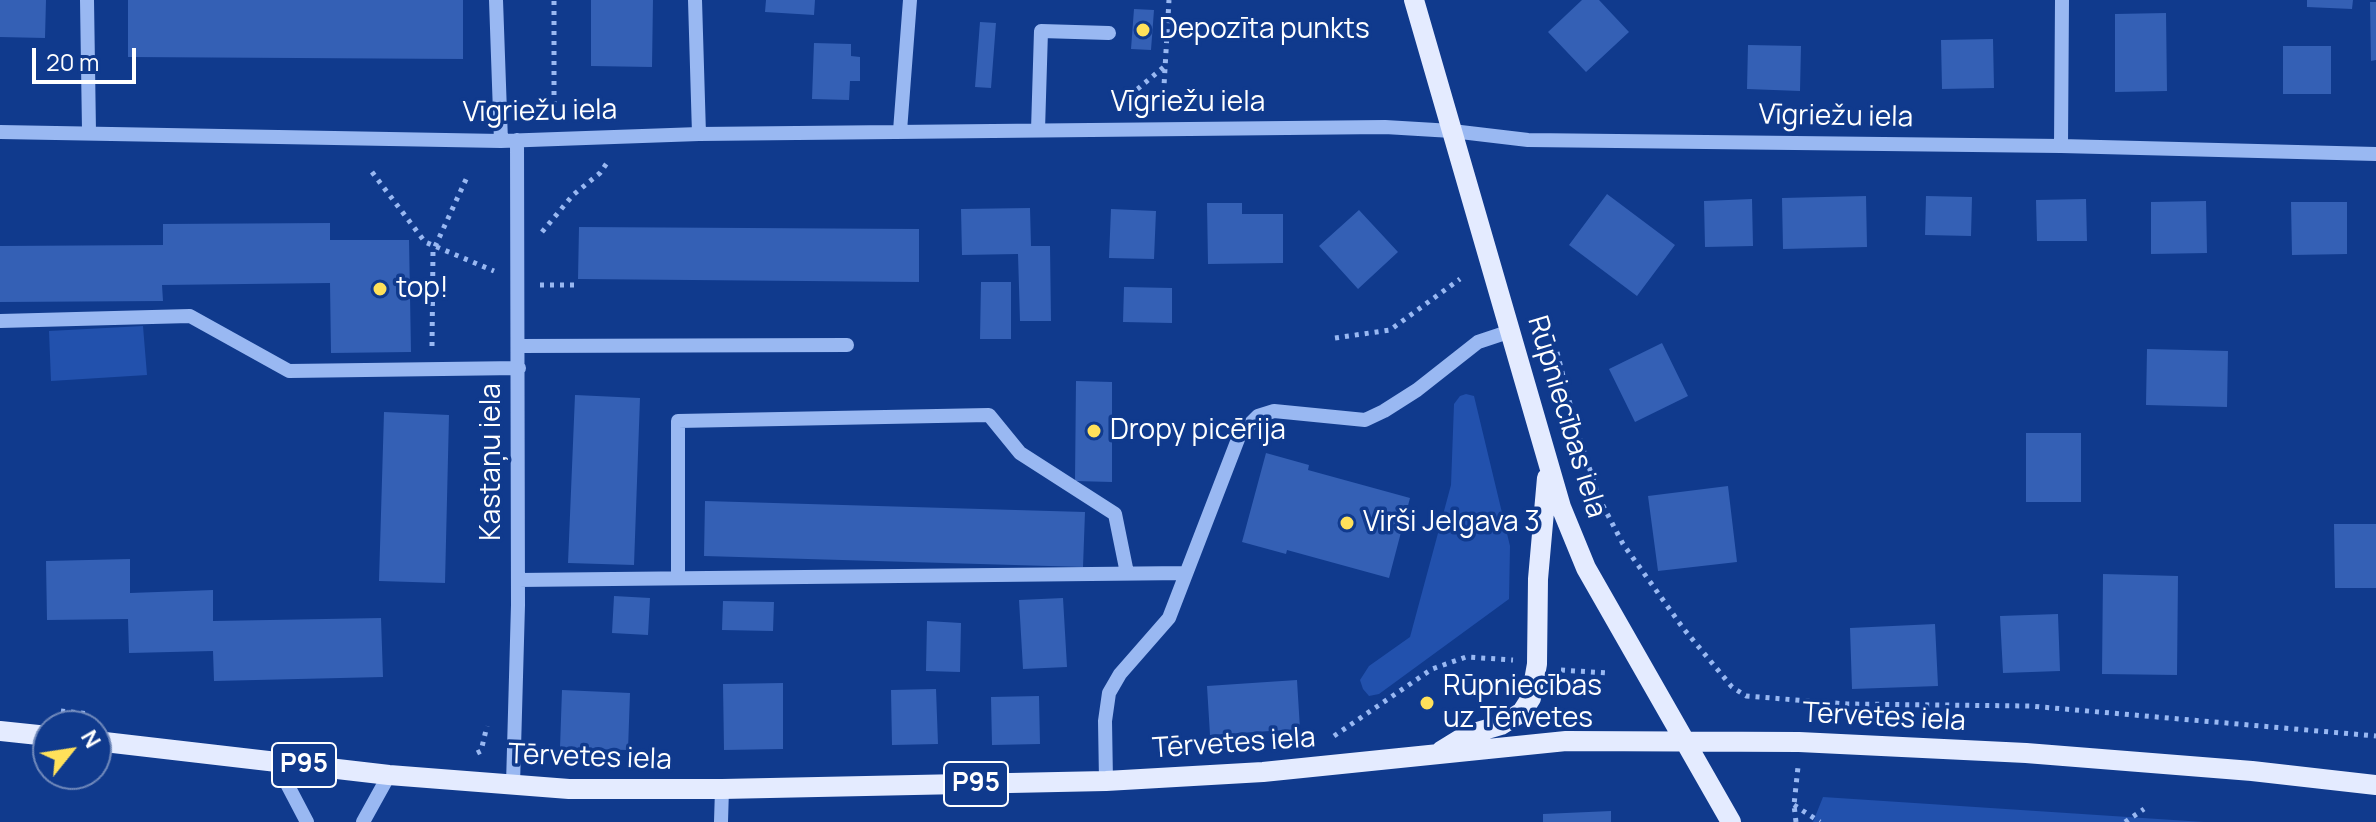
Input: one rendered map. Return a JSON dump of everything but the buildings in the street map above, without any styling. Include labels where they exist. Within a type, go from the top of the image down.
[{"type":"main road","name":"Rūpniecības iela","points":[[1414,0],[1561,507],[1586,568],[1731,822]]},
{"type":"main road","points":[[1437,753],[1467,735],[1501,725],[1522,712],[1531,698],[1537,664],[1538,579],[1548,466]]},
{"type":"main road","points":[[0,731],[32,734]]},
{"type":"main road","name":"Tērvetes iela","points":[[112,743],[389,775],[569,789],[1106,781],[1263,772],[1566,741],[1799,742],[2010,752],[2252,771],[2376,785]]},
{"type":"street","points":[[87,0],[89,131]]},
{"type":"street","points":[[496,0],[501,141]]},
{"type":"street","points":[[695,0],[699,134]]},
{"type":"street","points":[[900,131],[910,0]]},
{"type":"street","points":[[2061,146],[2062,0]]},
{"type":"street","points":[[1038,130],[1041,31],[1109,33]]},
{"type":"street","name":"Vīgriežu iela","points":[[0,132],[89,131],[501,141],[699,134],[1385,127],[1528,140],[2061,146],[2376,154]]},
{"type":"street","name":"Kastaņu iela","points":[[513,784],[518,580],[517,140]]},
{"type":"street","points":[[0,321],[190,316],[289,371],[519,368]]},
{"type":"street","points":[[1106,781],[1105,721],[1109,693],[1120,674],[1169,618],[1240,434],[1258,416],[1274,411],[1365,420],[1417,390],[1478,342],[1511,331]]},
{"type":"street","points":[[519,346],[847,345]]},
{"type":"street","points":[[678,577],[678,421],[989,415],[1020,453],[1115,514],[1127,573]]},
{"type":"street","points":[[518,580],[1186,573]]},
{"type":"street","points":[[275,761],[307,822]]},
{"type":"street","points":[[363,822],[389,775]]},
{"type":"street","points":[[721,822],[722,789]]},
{"type":"path","points":[[554,0],[554,139]]},
{"type":"path","points":[[1163,103],[1169,0]]},
{"type":"path","points":[[1122,102],[1165,66]]},
{"type":"path","points":[[518,254],[536,239],[573,195],[600,173],[612,156]]},
{"type":"path","points":[[372,172],[425,242],[496,271]]},
{"type":"path","points":[[432,369],[435,248],[468,175]]},
{"type":"path","points":[[1335,338],[1390,330],[1460,279]]},
{"type":"path","points":[[519,284],[574,285]]},
{"type":"path","points":[[1557,352],[1576,428],[1600,500],[1623,544],[1683,628],[1732,687],[1746,696],[1847,704],[2030,706],[2376,736]]},
{"type":"path","points":[[1321,740],[1332,737],[1432,669],[1466,657],[1494,657]]},
{"type":"path","points":[[1552,669],[1607,673]]},
{"type":"path","points":[[1796,788],[1796,822]]},
{"type":"path","points":[[1794,805],[1820,822]]},
{"type":"path","points":[[2125,822],[2144,809]]},
{"type":"shaded area","points":[[143,326],[147,375],[51,381],[49,331]]},
{"type":"shaded area","points":[[1466,394],[1474,396],[1510,546],[1509,599],[1379,694],[1369,696],[1360,680],[1369,666],[1410,637],[1451,485],[1454,404]]},
{"type":"shaded area","points":[[1823,797],[2204,822],[1813,822]]},
{"type":"place","name":"Depozīta punkts","points":[[1143,30]]},
{"type":"place","name":"top!","points":[[380,289]]},
{"type":"place","name":"Dropy picērija","points":[[1094,431]]},
{"type":"place","name":"Virši Jelgava 3","points":[[1347,523]]},
{"type":"place","name":"Rūpniecības uz Tērvetes","points":[[1427,703]]}]
